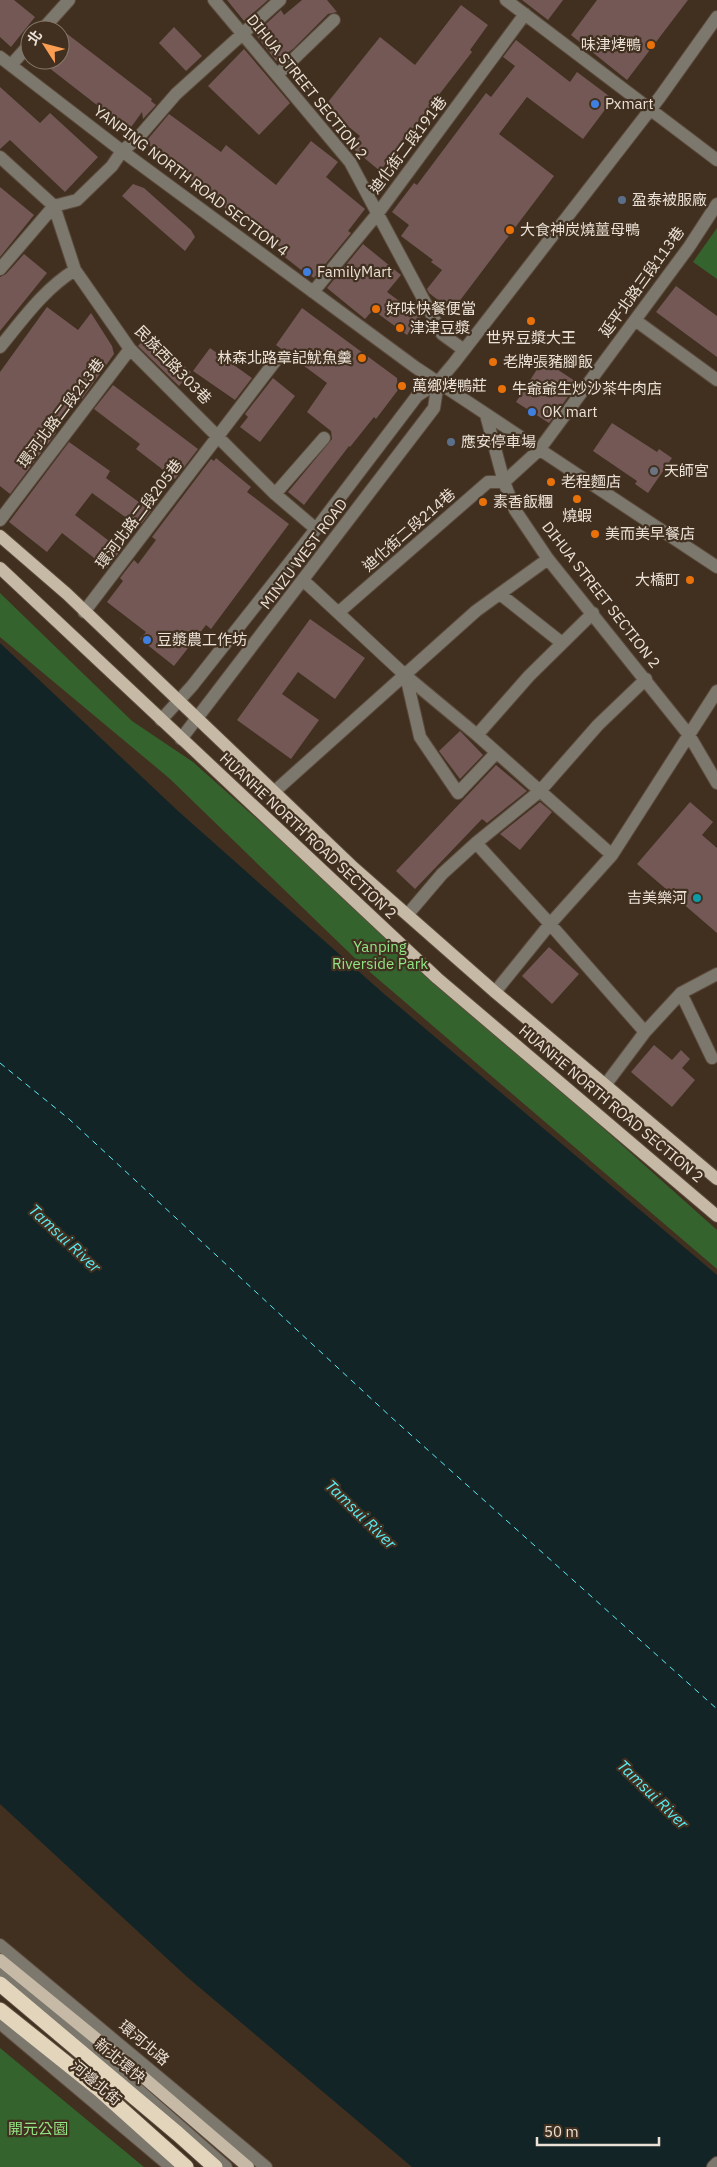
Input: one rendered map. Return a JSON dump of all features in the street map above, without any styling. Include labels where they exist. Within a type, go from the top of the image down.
[{"type":"highway","name":"新北環快","points":[[0,1984],[215,2167]]},
{"type":"highway","points":[[0,2010],[100,2090],[186,2167]]},
{"type":"main road","name":"HUANHE NORTH ROAD SECTION 2","points":[[0,536],[24,555],[199,718],[354,868],[495,992],[717,1179]]},
{"type":"main road","name":"HUANHE NORTH ROAD SECTION 2","points":[[0,568],[437,978],[717,1216]]},
{"type":"main road","points":[[0,1960],[248,2167]]},
{"type":"street","points":[[51,20],[68,0]]},
{"type":"street","name":"DIHUA STREET SECTION 2","points":[[214,0],[243,32],[350,162],[442,334],[464,350]]},
{"type":"street","points":[[0,270],[54,206],[77,200],[112,166],[122,151],[137,139],[176,94],[280,0]]},
{"type":"street","points":[[506,0],[717,160]]},
{"type":"street","name":"迪化街二段191巷","points":[[314,292],[378,212],[525,14]]},
{"type":"street","name":"MINZU WEST ROAD","points":[[161,720],[316,529],[417,396],[438,382],[464,350],[650,108],[717,17]]},
{"type":"street","points":[[277,75],[334,20]]},
{"type":"street","points":[[11,65],[20,55]]},
{"type":"street","name":"YANPING NORTH ROAD SECTION 4","points":[[0,57],[122,151],[438,382],[717,567]]},
{"type":"street","name":"民族西路303巷","points":[[0,157],[54,206],[76,270],[130,349],[275,494],[316,529]]},
{"type":"street","name":"延平北路三段113巷","points":[[504,482],[540,450],[717,204]]},
{"type":"street","points":[[0,347],[36,303],[60,279],[76,270]]},
{"type":"street","points":[[635,320],[717,380]]},
{"type":"street","name":"環河北路二段213巷","points":[[0,520],[130,349]]},
{"type":"street","name":"環河北路二段205巷","points":[[84,612],[276,360]]},
{"type":"street","name":"MINZU WEST ROAD","points":[[182,739],[434,408],[438,382]]},
{"type":"street","name":"DIHUA STREET SECTION 2","points":[[486,415],[504,482],[515,510],[548,559],[689,735],[717,783]]},
{"type":"street","points":[[275,494],[324,438]]},
{"type":"street","name":"迪化街二段214巷","points":[[339,612],[488,482],[504,482]]},
{"type":"street","points":[[275,791],[406,676],[476,611],[548,559]]},
{"type":"street","points":[[304,580],[406,676],[477,735],[496,754],[612,855]]},
{"type":"street","points":[[500,594],[562,643]]},
{"type":"street","points":[[477,735],[529,676],[593,613]]},
{"type":"street","points":[[406,676],[420,737],[458,793],[496,754]]},
{"type":"street","points":[[408,914],[442,874],[476,843],[540,792],[598,725],[646,679]]},
{"type":"street","points":[[495,992],[550,924],[612,855],[717,691]]},
{"type":"street","points":[[476,843],[645,1032]]},
{"type":"street","points":[[606,1084],[645,1032],[681,993],[717,974]]},
{"type":"street","points":[[681,993],[712,1058]]},
{"type":"street","name":"環河北路","points":[[0,1945],[266,2167]]},
{"type":"street","points":[[0,1973],[52,2014],[226,2167]]},
{"type":"street","name":"河邊北街","points":[[0,2023],[171,2167]]},
{"type":"street","points":[[713,2167],[717,2163]]},
{"type":"green space","points":[[717,228],[717,279],[693,262]]},
{"type":"green space","name":"Yanping Riverside Park","points":[[0,593],[132,721],[193,762],[717,1230],[717,1269],[364,967],[169,778],[0,637]]},
{"type":"green space","name":"開元公園","points":[[0,2048],[144,2167],[0,2167]]},
{"type":"water","name":"Tamsui River","points":[[0,643],[178,811],[383,993],[717,1275],[717,2167],[412,2167],[186,1976],[0,1804]]},
{"type":"building","points":[[0,0],[14,0],[35,17],[33,20],[20,20],[20,36],[11,47],[0,37]]},
{"type":"building","points":[[227,0],[268,0],[244,21]]},
{"type":"building","points":[[302,0],[327,0],[337,12],[328,14],[293,49],[276,61],[255,34],[281,10],[284,15]]},
{"type":"building","points":[[522,0],[563,0],[548,20]]},
{"type":"building","points":[[597,0],[688,0],[627,80],[571,35]]},
{"type":"building","points":[[461,5],[488,25],[470,50],[472,52],[380,171],[351,147],[360,136],[324,107],[380,37],[415,65]]},
{"type":"building","points":[[174,27],[202,56],[186,71],[159,43]]},
{"type":"building","points":[[70,36],[152,99],[151,101],[156,105],[143,119],[142,112],[129,130],[52,70],[70,70]]},
{"type":"building","points":[[516,40],[570,82],[577,72],[613,99],[583,139],[527,97],[499,134],[554,176],[452,311],[429,293],[427,289],[442,270],[431,262],[433,260],[401,236],[409,225],[392,212],[414,183],[417,185],[486,93],[491,97],[515,66],[503,57]]},
{"type":"building","points":[[244,49],[290,103],[259,135],[208,86]]},
{"type":"building","points":[[0,87],[40,123],[50,113],[98,157],[65,192],[10,140],[0,149]]},
{"type":"building","points":[[169,114],[221,152],[226,145],[276,185],[311,141],[338,162],[326,177],[365,209],[348,231],[351,233],[314,278],[310,277],[277,251],[280,247],[242,216],[240,220],[149,145],[148,139]]},
{"type":"building","points":[[133,184],[144,188],[191,230],[195,237],[185,251],[122,196]]},
{"type":"building","points":[[0,187],[34,215],[0,257]]},
{"type":"building","points":[[363,244],[401,275],[387,292],[421,317],[407,335],[373,310],[365,319],[327,288]]},
{"type":"building","points":[[24,254],[47,273],[0,331],[0,277],[6,274]]},
{"type":"building","points":[[676,286],[717,316],[717,357],[656,312]]},
{"type":"building","points":[[47,307],[78,330],[91,313],[112,346],[114,354],[82,399],[79,398],[53,431],[56,433],[10,494],[0,486],[0,372]]},
{"type":"building","points":[[302,308],[397,378],[398,390],[376,419],[374,417],[349,446],[304,505],[288,492],[332,439],[331,431],[307,412],[327,383],[276,345]]},
{"type":"building","points":[[148,334],[191,372],[179,386],[138,346]]},
{"type":"building","points":[[210,348],[252,378],[235,400],[193,371]]},
{"type":"building","points":[[543,360],[578,383],[549,423],[516,402]]},
{"type":"building","points":[[273,378],[295,396],[260,442],[240,427],[248,417],[245,414]]},
{"type":"building","points":[[113,385],[198,449],[175,479],[136,449],[140,444],[94,409]]},
{"type":"building","points":[[612,423],[657,452],[659,449],[672,458],[648,493],[635,484],[637,481],[593,451]]},
{"type":"building","points":[[69,442],[110,471],[106,478],[151,511],[139,527],[92,493],[75,515],[121,550],[107,568],[62,533],[47,552],[9,522]]},
{"type":"building","points":[[216,458],[251,487],[247,492],[289,524],[211,629],[206,625],[174,666],[140,639],[146,632],[107,602],[123,581],[120,578],[134,560],[138,564],[156,540],[152,537],[211,459],[214,461]]},
{"type":"building","points":[[310,619],[365,658],[335,699],[298,672],[282,694],[319,720],[291,759],[237,720]]},
{"type":"building","points":[[460,731],[483,755],[460,779],[439,751]]},
{"type":"building","points":[[496,765],[527,791],[487,823],[482,819],[415,889],[396,871]]},
{"type":"building","points":[[540,802],[552,812],[520,850],[500,834]]},
{"type":"building","name":"吉美樂河","points":[[690,802],[713,822],[702,835],[717,848],[717,933],[637,864]]},
{"type":"building","points":[[549,947],[579,974],[552,1004],[522,976]]},
{"type":"building","points":[[654,1045],[672,1060],[681,1050],[690,1059],[682,1068],[695,1080],[672,1107],[631,1072]]},
{"type":"ferry route","points":[[0,1063],[69,1119],[391,1417],[717,1709]]},
{"type":"place","name":"味津烤鴨","points":[[651,45]]},
{"type":"place","name":"Pxmart","points":[[595,104]]},
{"type":"place","name":"盈泰被服廠","points":[[622,200]]},
{"type":"place","name":"大食神炭燒薑母鴨","points":[[510,230]]},
{"type":"place","name":"FamilyMart","points":[[307,272]]},
{"type":"place","name":"好味快餐便當","points":[[376,309]]},
{"type":"place","name":"世界豆漿大王","points":[[531,321]]},
{"type":"place","name":"津津豆漿","points":[[400,328]]},
{"type":"place","name":"林森北路章記魷魚羹","points":[[362,358]]},
{"type":"place","name":"老牌張豬腳飯","points":[[493,362]]},
{"type":"place","name":"萬鄉烤鴨莊","points":[[402,386]]},
{"type":"place","name":"牛爺爺生炒沙茶牛肉店","points":[[502,389]]},
{"type":"place","name":"OK mart","points":[[532,412]]},
{"type":"place","name":"應安停車場","points":[[451,442]]},
{"type":"place","name":"天師宮","points":[[654,471]]},
{"type":"place","name":"老程麵店","points":[[551,482]]},
{"type":"place","name":"燒蝦","points":[[577,499]]},
{"type":"place","name":"素香飯糰","points":[[483,502]]},
{"type":"place","name":"美而美早餐店","points":[[595,534]]},
{"type":"place","name":"大橋町","points":[[690,580]]},
{"type":"place","name":"豆漿農工作坊","points":[[147,640]]},
{"type":"place","name":"吉美樂河","points":[[697,898]]}]
